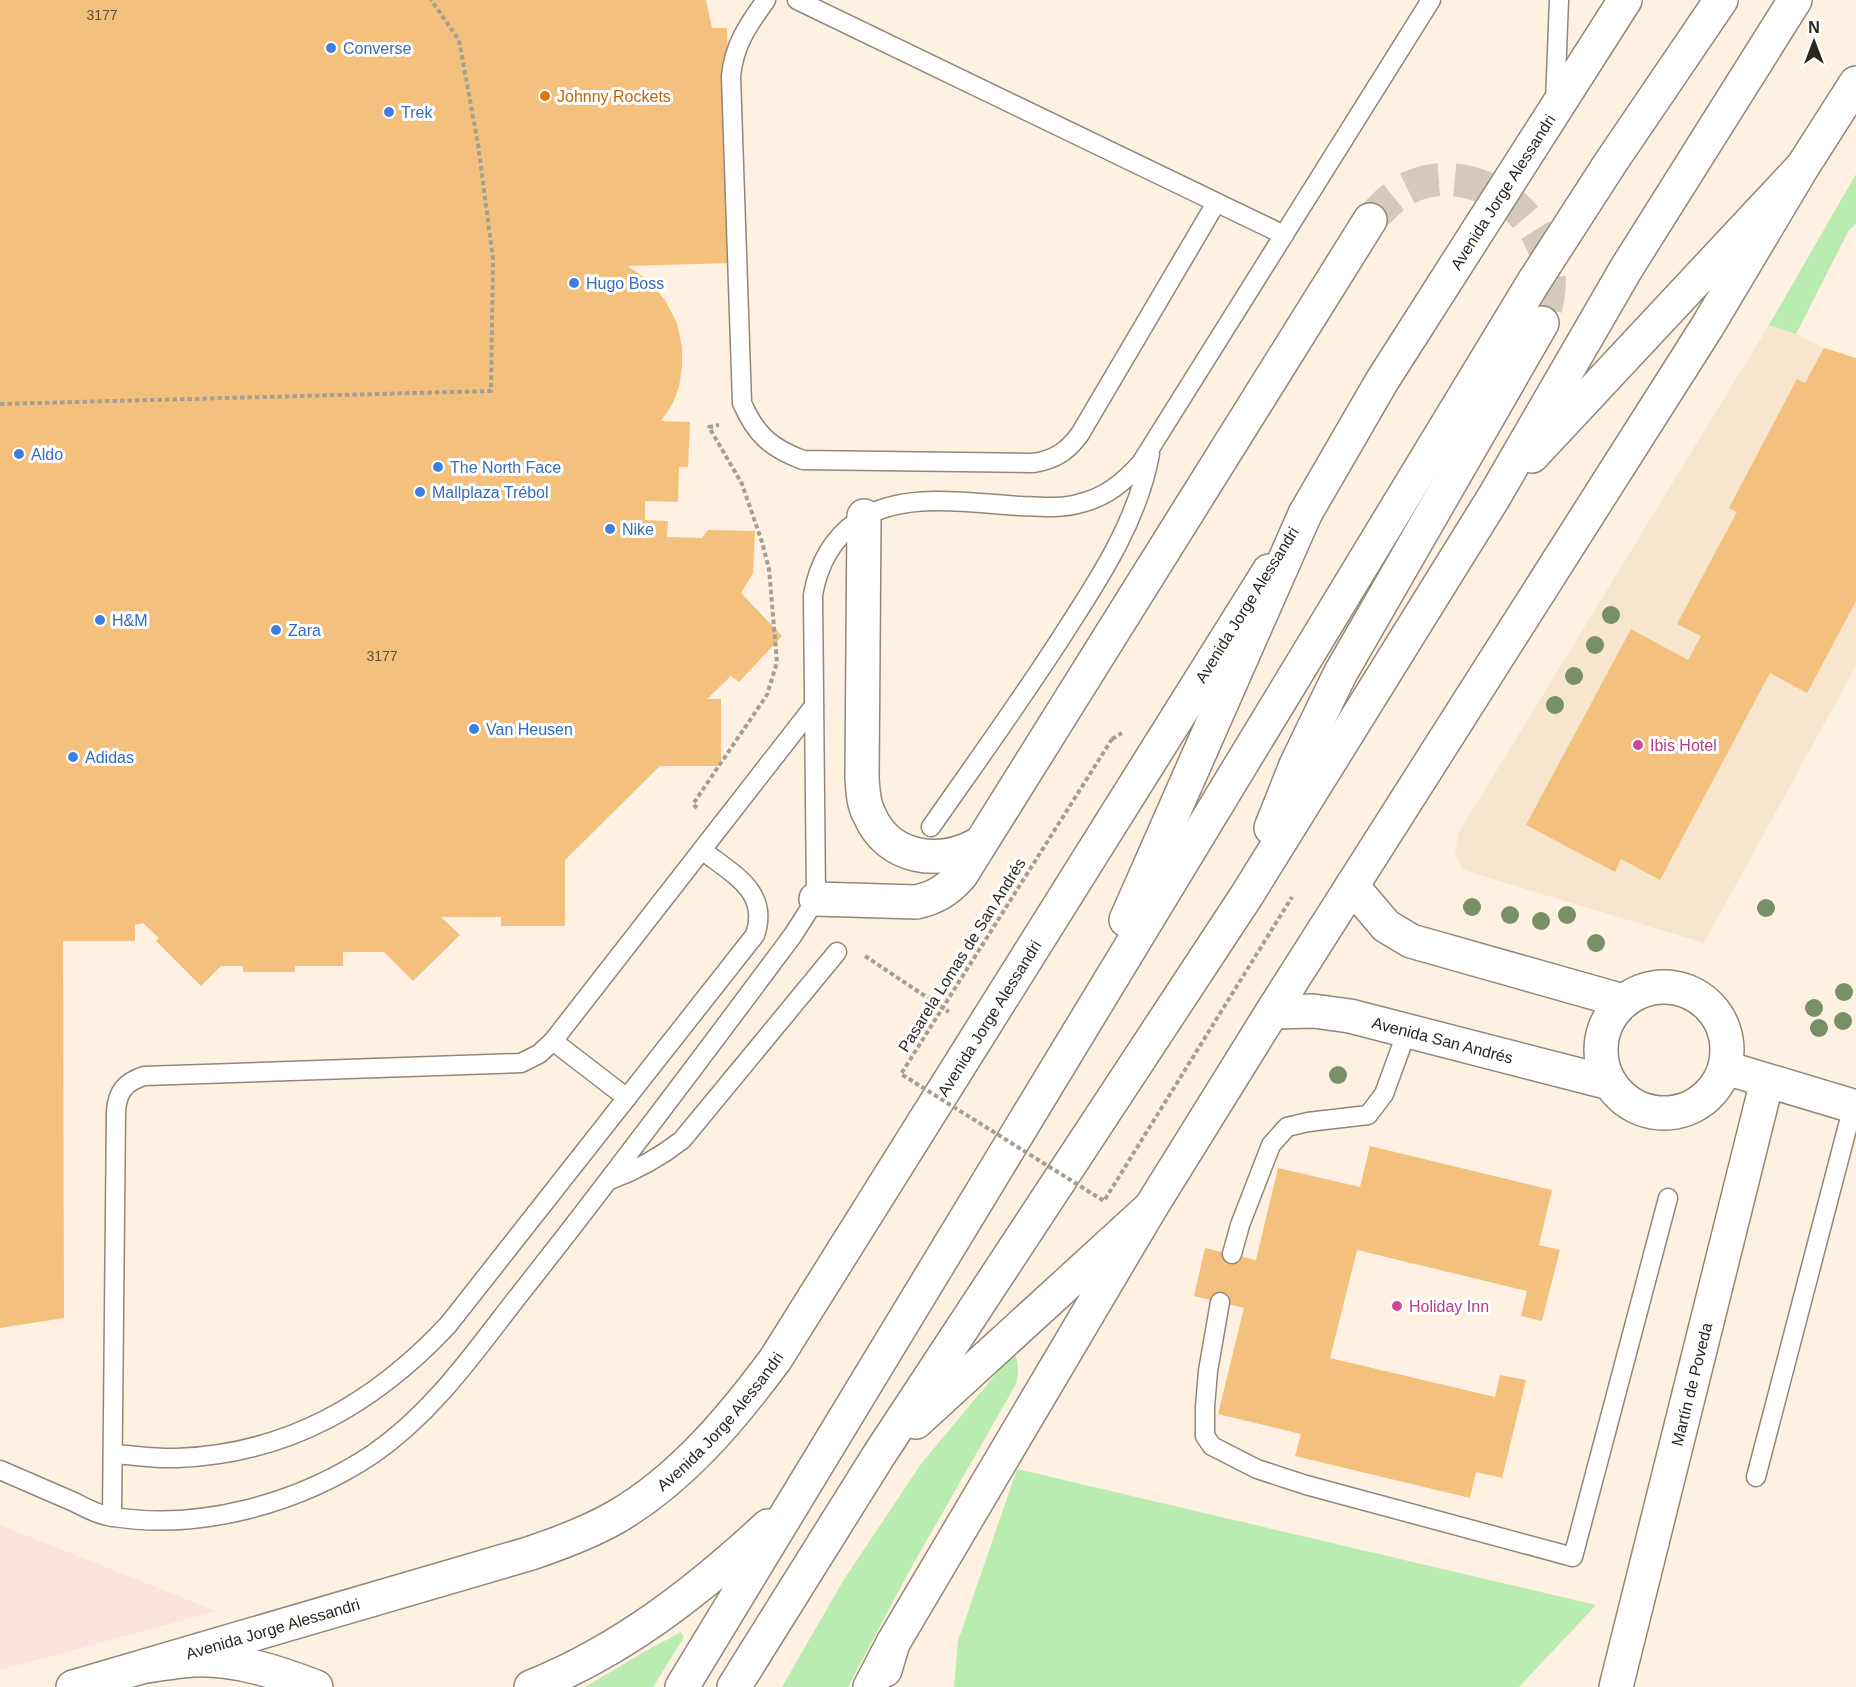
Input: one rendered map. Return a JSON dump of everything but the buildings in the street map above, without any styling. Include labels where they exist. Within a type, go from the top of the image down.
[{"type":"main road","name":"Avenida Jorge Alessandri","points":[[73,1687],[561,1542],[618,1516],[669,1478],[723,1426],[775,1360],[1305,514],[1382,381],[1625,0]]},
{"type":"main road","points":[[682,1687],[1533,283],[1623,144],[1721,0]]},
{"type":"main road","points":[[734,1687],[879,1455],[1247,895],[1494,497],[1626,269],[1795,0]]},
{"type":"main road","points":[[870,1687],[893,1643],[1151,1207],[1272,1012],[1707,327],[1803,166],[1856,83]]},
{"type":"main road","points":[[1494,497],[1803,166]]},
{"type":"main road","points":[[816,899],[902,903],[929,899],[952,885],[961,875],[1370,220]]},
{"type":"main road","points":[[1247,895],[1296,765],[1340,674],[1542,323]]},
{"type":"main road","points":[[1074,1040],[1305,514]]},
{"type":"main road","points":[[864,516],[862,778],[863,797],[868,814],[886,839],[916,855],[934,857],[955,855],[980,844]]},
{"type":"main road","points":[[1352,886],[1386,926],[1410,941],[1623,1001]]},
{"type":"main road","points":[[1659,987],[1686,990],[1700,997],[1721,1021],[1727,1036],[1726,1068],[1718,1085],[1706,1098],[1690,1108],[1673,1113],[1655,1112],[1637,1107],[1622,1097],[1610,1083],[1604,1070],[1602,1040],[1609,1019],[1623,1001],[1646,989],[1659,987]]},
{"type":"main road","name":"Avenida San Andrés","points":[[1272,1012],[1293,1010],[1332,1013],[1610,1083]]},
{"type":"main road","points":[[1726,1068],[1855,1105]]},
{"type":"main road","name":"Martín de Poveda","points":[[1616,1687],[1767,1081]]},
{"type":"main road","points":[[879,1455],[1151,1207]]},
{"type":"main road","points":[[531,1687],[573,1668],[639,1632],[700,1587],[798,1498]]},
{"type":"main road","points":[[747,1687],[769,1632]]},
{"type":"main road","points":[[882,1687],[893,1643]]},
{"type":"main road","points":[[146,1666],[191,1660],[212,1660],[252,1666],[316,1687]]},
{"type":"lane","points":[[766,0],[744,30],[733,59],[731,76],[742,403],[750,422],[774,447],[803,460],[1033,463],[1047,461],[1060,455],[1080,434],[1216,202]]},
{"type":"lane","points":[[797,0],[1284,235]]},
{"type":"lane","points":[[0,1470],[105,1516],[153,1520],[200,1518],[246,1510],[291,1496],[333,1477],[374,1453],[410,1425],[442,1392],[610,1180],[786,945],[816,899],[813,605],[817,574],[837,539],[864,516],[888,506],[912,501],[1044,507],[1079,504],[1112,490],[1128,478],[1141,464],[1431,0]]},
{"type":"lane","points":[[1554,111],[1559,0]]},
{"type":"lane","points":[[931,827],[1037,676],[1093,587],[1138,501],[1151,447]]},
{"type":"lane","points":[[112,1516],[116,1112],[117,1100],[122,1088],[132,1080],[144,1076],[521,1063],[539,1054],[553,1041],[814,706]]},
{"type":"lane","points":[[113,1454],[176,1458],[221,1453],[266,1444],[309,1428],[348,1409],[384,1385],[418,1357],[448,1325],[751,941],[759,922],[759,909],[755,896],[702,850]]},
{"type":"lane","points":[[610,1180],[639,1169],[682,1140],[837,952]]},
{"type":"lane","points":[[1232,1254],[1240,1225],[1271,1145],[1287,1127],[1308,1122],[1368,1115],[1384,1094],[1407,1031]]},
{"type":"lane","points":[[553,1041],[627,1098]]},
{"type":"lane","points":[[1756,1477],[1855,1105]]},
{"type":"lane","points":[[1220,1302],[1205,1407],[1205,1436],[1212,1446],[1257,1469],[1306,1485],[1573,1557],[1668,1198]]},
{"type":"path","points":[[0,404],[491,391],[493,259],[478,144],[459,40],[431,0]]},
{"type":"path","points":[[720,827],[693,804],[766,695],[777,662],[769,569],[762,542],[742,484],[710,427],[750,422]]},
{"type":"path","name":"Pasarela Lomas de San Andrés","points":[[1112,739],[901,1074],[1104,1202],[1292,897]]},
{"type":"path","points":[[927,997],[951,1014]]},
{"type":"shaded area","points":[[1769,325],[1796,334],[1824,348],[1856,358],[1856,666],[1704,943],[1463,870],[1455,851],[1459,832]]},
{"type":"shaded area","points":[[0,1525],[216,1611],[0,1670]]},
{"type":"green space","points":[[1856,174],[1856,224],[1849,230],[1796,334],[1769,325]]},
{"type":"green space","points":[[1014,1352],[1018,1368],[1016,1384],[907,1575],[848,1687],[782,1687],[843,1581],[921,1464]]},
{"type":"green space","points":[[1017,1469],[1596,1605],[1519,1687],[954,1687],[958,1641]]},
{"type":"green space","points":[[681,1632],[684,1637],[653,1687],[585,1687],[644,1652]]},
{"type":"tunnel","points":[[1370,220],[1397,194],[1428,181],[1449,179],[1490,190],[1508,201],[1524,215],[1545,251],[1549,269],[1549,287],[1542,323]]},
{"type":"place","name":"Converse","points":[[331,48]]},
{"type":"place","name":"Johnny Rockets","points":[[545,96]]},
{"type":"place","name":"Trek","points":[[389,112]]},
{"type":"place","name":"Hugo Boss","points":[[574,283]]},
{"type":"place","name":"Aldo","points":[[19,454]]},
{"type":"place","name":"The North Face","points":[[438,467]]},
{"type":"place","name":"Mallplaza Trébol","points":[[420,492]]},
{"type":"place","name":"Nike","points":[[610,529]]},
{"type":"place","name":"H&M","points":[[100,620]]},
{"type":"place","name":"Zara","points":[[276,630]]},
{"type":"place","name":"Van Heusen","points":[[474,729]]},
{"type":"place","name":"Ibis Hotel","points":[[1638,745]]},
{"type":"place","name":"Adidas","points":[[73,757]]},
{"type":"place","name":"Holiday Inn","points":[[1397,1306]]}]
